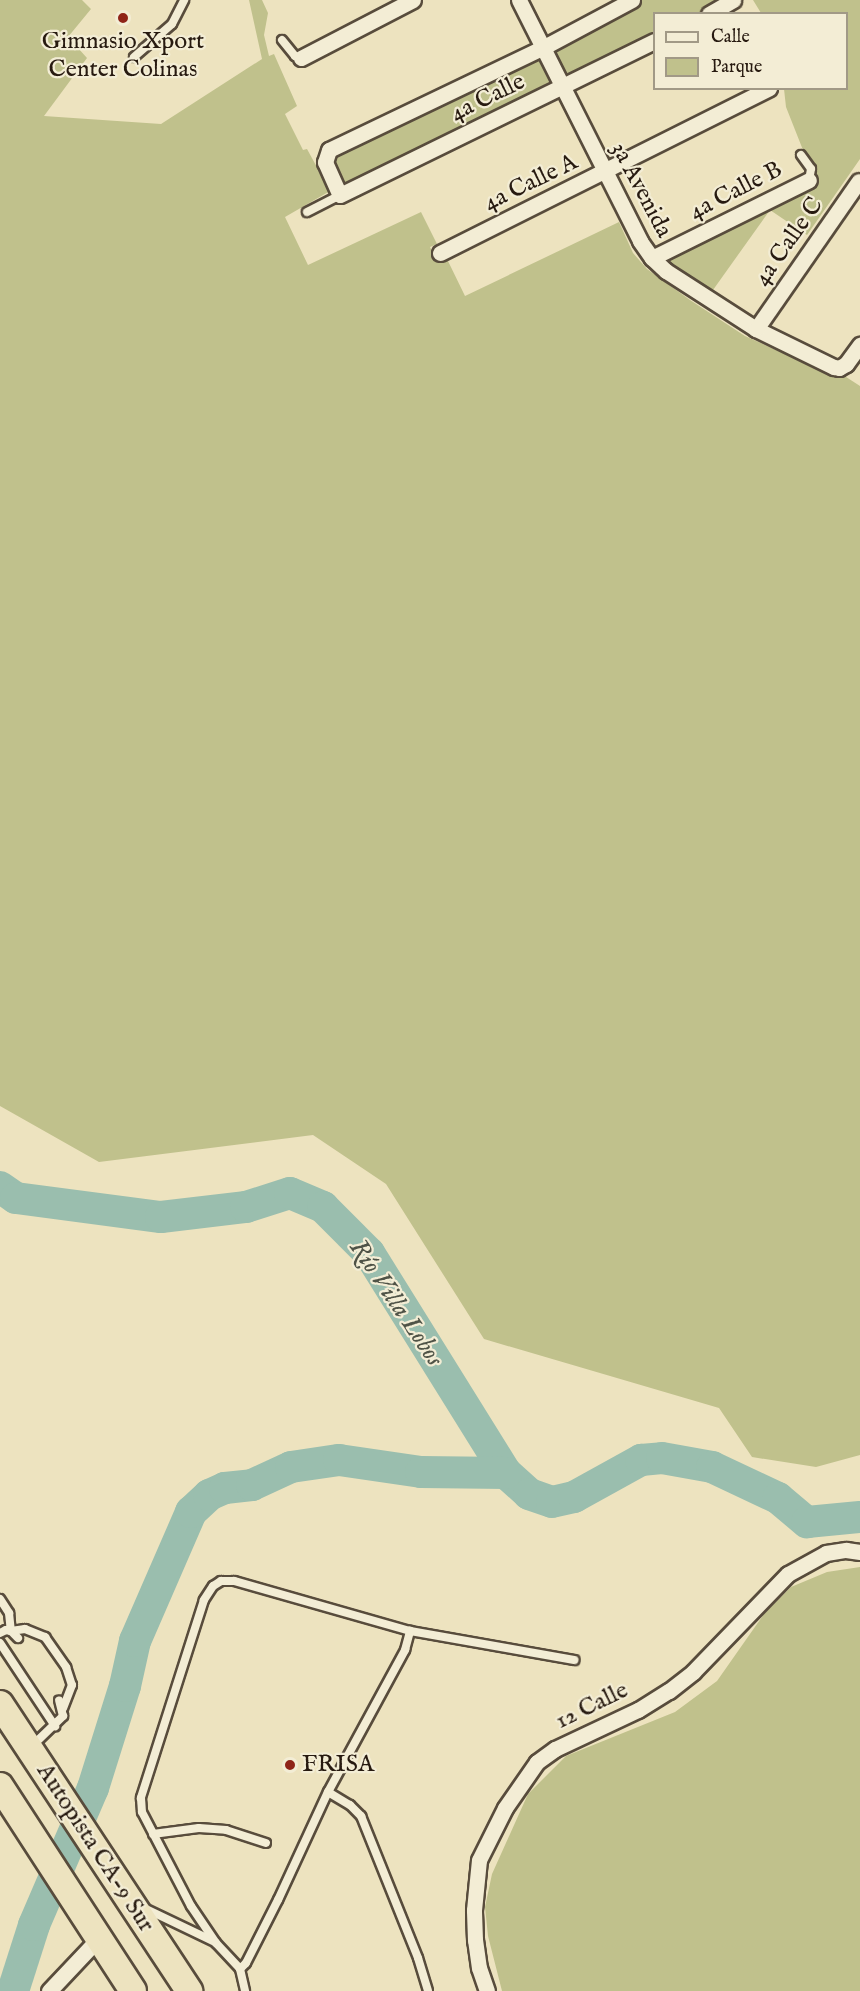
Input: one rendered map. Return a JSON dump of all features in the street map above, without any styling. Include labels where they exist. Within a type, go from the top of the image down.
[{"type":"highway","name":"Autopista CA-9 Sur","points":[[0,1704],[189,1991]]},
{"type":"highway","name":"Autopista CA-9 Sur","points":[[0,1786],[133,1991]]},
{"type":"street","points":[[302,58],[413,0]]},
{"type":"street","name":"3a Avenida","points":[[519,0],[639,241],[652,258],[666,271],[756,329],[834,367],[842,367],[860,345]]},
{"type":"street","name":"4a Calle","points":[[632,0],[544,47],[329,150],[325,162],[340,195],[653,41]]},
{"type":"street","points":[[714,12],[731,2]]},
{"type":"street","name":"4a Calle A","points":[[440,253],[765,90]]},
{"type":"street","name":"4a Calle B","points":[[652,258],[808,180]]},
{"type":"street","name":"4a Calle C","points":[[756,329],[860,180]]},
{"type":"street","name":"12 Calle","points":[[487,1991],[479,1968],[475,1940],[475,1883],[478,1860],[505,1808],[537,1762],[555,1749],[638,1710],[669,1691],[693,1672],[788,1574],[826,1553],[846,1550],[860,1552]]},
{"type":"street","points":[[49,1991],[99,1938]]},
{"type":"lane","points":[[134,57],[172,24],[184,0]]},
{"type":"lane","points":[[282,40],[295,56],[302,58]]},
{"type":"lane","points":[[801,155],[811,170],[808,180]]},
{"type":"lane","points":[[307,212],[340,195]]},
{"type":"lane","points":[[245,1991],[240,1969],[216,1943],[191,1906],[142,1812],[141,1798],[204,1600],[213,1586],[221,1581],[234,1581],[410,1631],[574,1660]]},
{"type":"lane","points":[[0,1599],[9,1613],[11,1631],[18,1638]]},
{"type":"lane","points":[[0,1634],[6,1630],[25,1629],[45,1637],[66,1667],[72,1685],[63,1708],[63,1716],[34,1756]]},
{"type":"lane","points":[[240,1969],[249,1958],[278,1900],[328,1792],[405,1650],[410,1631]]},
{"type":"lane","points":[[0,1643],[56,1726]]},
{"type":"lane","points":[[59,1700],[63,1708]]},
{"type":"lane","points":[[328,1792],[350,1805],[361,1816],[384,1868],[428,1991]]},
{"type":"lane","points":[[153,1834],[199,1828],[226,1830],[266,1843]]},
{"type":"lane","points":[[131,1902],[216,1943]]},
{"type":"green space","points":[[0,0],[82,0],[91,9],[68,37],[87,58],[44,116],[161,124],[262,59],[249,0],[262,0],[268,13],[264,35],[269,56],[274,54],[297,106],[285,114],[303,150],[307,149],[330,191],[285,217],[308,265],[421,212],[437,244],[430,247],[438,263],[447,259],[465,296],[619,222],[633,253],[647,269],[690,300],[745,336],[805,363],[843,375],[860,386],[860,1455],[816,1467],[752,1457],[719,1408],[484,1339],[386,1184],[313,1135],[99,1162],[0,1106]]},
{"type":"green space","points":[[632,0],[729,0],[711,12],[653,12],[653,41],[340,195],[329,150]]},
{"type":"green space","points":[[753,0],[860,0],[860,159],[807,235],[770,210],[713,290],[672,265],[669,259],[816,183],[786,107],[784,90],[848,90],[848,12],[760,12]]},
{"type":"green space","points":[[860,1567],[860,1991],[502,1991],[488,1936],[485,1907],[492,1874],[528,1794],[566,1756],[675,1712],[717,1681],[764,1614],[791,1587],[827,1572]]},
{"type":"waterway","name":"Río Villa Lobos","points":[[0,1187],[16,1198],[161,1217],[246,1207],[290,1193],[323,1207],[369,1253],[506,1473],[529,1494],[552,1502],[574,1497],[641,1460],[662,1458],[712,1467],[778,1498],[807,1522],[860,1517]]},
{"type":"waterway","points":[[13,1991],[34,1925],[93,1788],[125,1686],[135,1641],[191,1512],[209,1495],[225,1488],[252,1485],[291,1467],[339,1460],[421,1472],[506,1473]]},
{"type":"place","name":"Gimnasio Xport Center Colinas","points":[[123,18]]},
{"type":"place","name":"FRISA","points":[[290,1765]]}]
